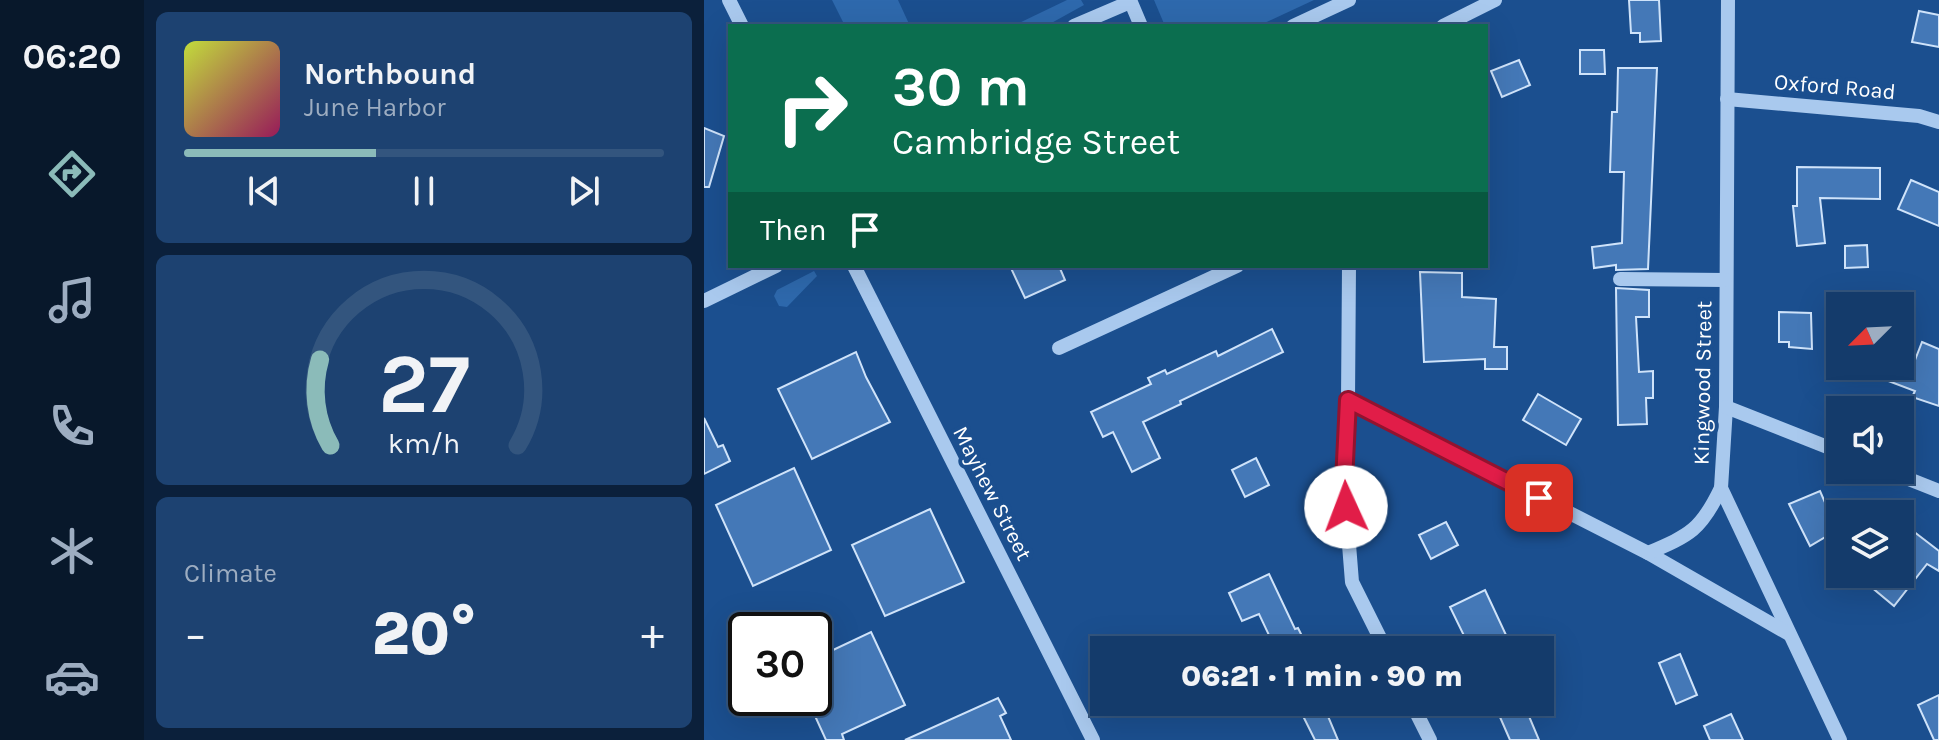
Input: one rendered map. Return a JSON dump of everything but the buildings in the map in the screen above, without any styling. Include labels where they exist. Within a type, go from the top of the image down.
[{"type":"street","points":[[729,0],[741,24]]},
{"type":"street","points":[[1297,24],[1349,0]]},
{"type":"street","points":[[1447,24],[1495,0]]},
{"type":"street","name":"Kingwood Street","points":[[1728,0],[1726,407],[1721,488],[1840,740]]},
{"type":"street","points":[[1078,24],[1130,1],[1140,24]]},
{"type":"street","name":"Oxford Road","points":[[1727,99],[1919,116],[1939,122]]},
{"type":"street","points":[[704,301],[772,268]]},
{"type":"street","name":"Mayhew Street","points":[[855,268],[1093,740]]},
{"type":"street","points":[[1059,348],[1233,268]]},
{"type":"street","points":[[1349,268],[1344,482],[1352,582],[1379,636]]},
{"type":"street","points":[[1620,279],[1725,280]]},
{"type":"street","points":[[1348,400],[1648,553],[1790,634]]},
{"type":"street","points":[[1726,407],[1826,446]]},
{"type":"street","points":[[1914,481],[1939,491]]},
{"type":"street","points":[[1648,553],[1683,538],[1700,525],[1721,488]]},
{"type":"street","points":[[1418,716],[1430,740]]},
{"type":"shaded area","points":[[832,0],[898,0],[909,24],[844,24]]},
{"type":"shaded area","points":[[1067,0],[1081,0],[1084,5],[1050,24],[1017,24]]},
{"type":"shaded area","points":[[1154,0],[1314,0],[1262,24],[1164,24]]},
{"type":"shaded area","points":[[814,271],[817,276],[787,307],[779,306],[774,296],[777,290]]},
{"type":"route","points":[[1346,507],[1344,482],[1348,400],[1539,498]]}]
